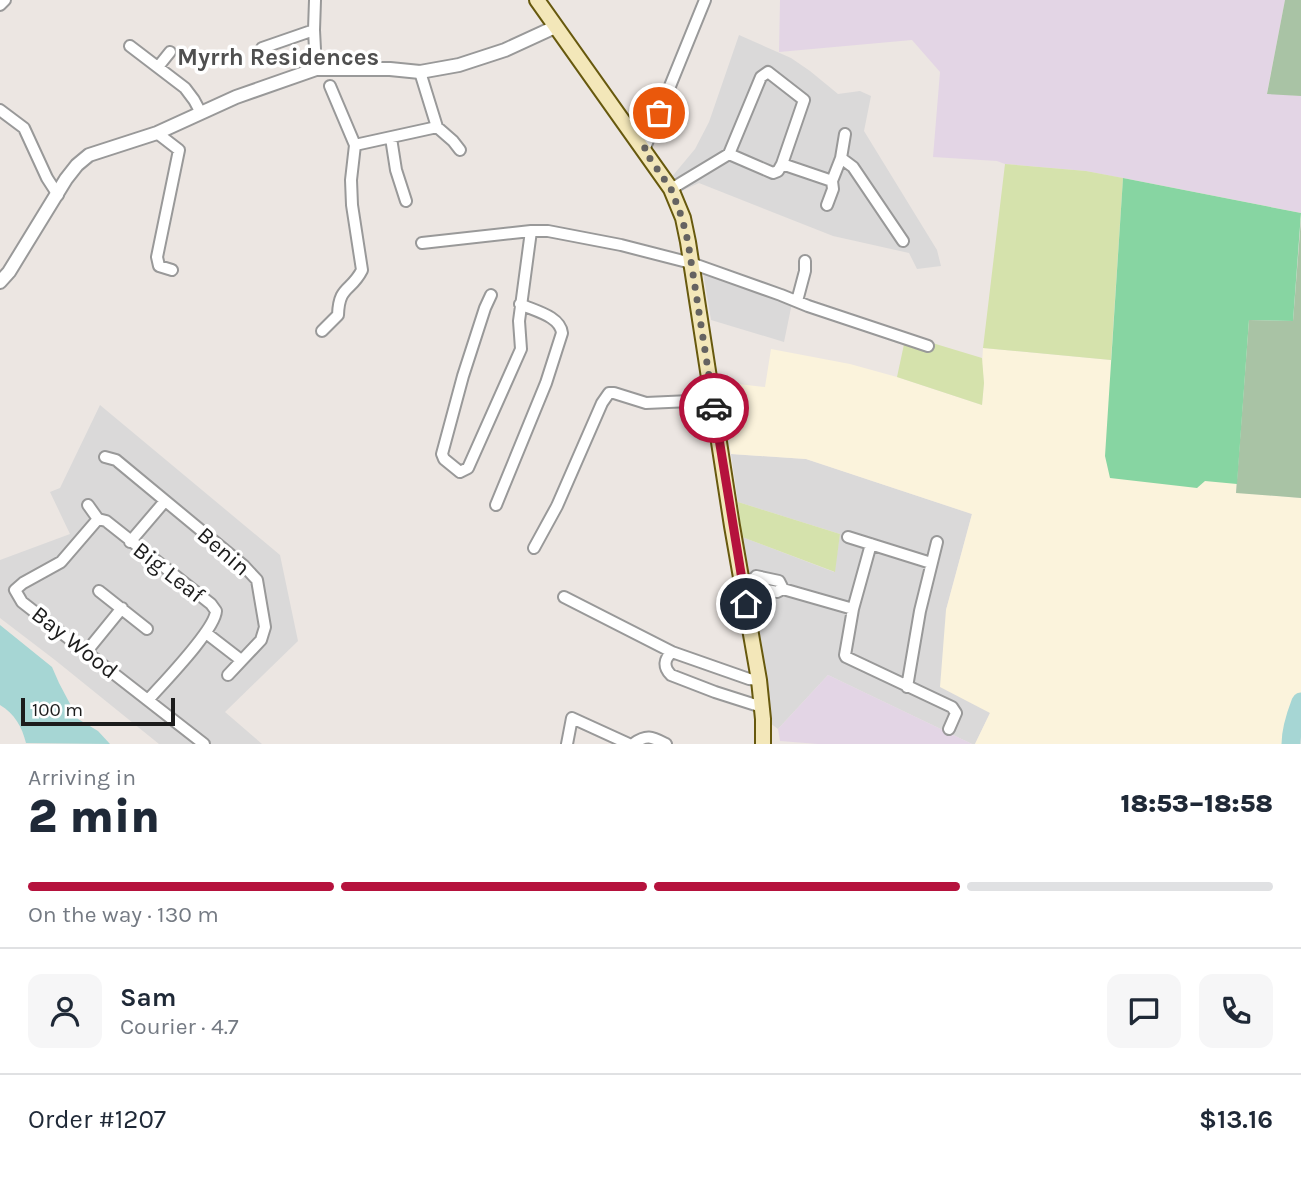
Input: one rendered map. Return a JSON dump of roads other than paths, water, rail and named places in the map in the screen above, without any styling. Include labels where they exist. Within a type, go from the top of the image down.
[{"type":"main road","points":[[537,0],[671,189],[682,218],[746,580],[762,707],[763,744]]},
{"type":"street","points":[[0,5],[5,0]]},
{"type":"street","points":[[315,0],[316,69]]},
{"type":"street","points":[[644,150],[705,0]]},
{"type":"street","points":[[0,282],[77,165],[89,155],[157,133],[236,97],[316,69],[390,69],[420,72],[459,65],[505,50],[555,27]]},
{"type":"street","points":[[262,48],[314,30]]},
{"type":"street","points":[[130,46],[185,88],[201,113]]},
{"type":"street","points":[[159,67],[170,52]]},
{"type":"street","points":[[420,72],[437,127],[460,150]]},
{"type":"street","points":[[671,189],[729,154],[761,77],[768,72],[804,100],[778,172],[773,173],[729,154]]},
{"type":"street","points":[[322,331],[338,315],[338,301],[343,291],[357,280],[362,270],[352,205],[351,180],[355,145],[330,86]]},
{"type":"street","points":[[0,110],[24,128],[47,178],[58,195]]},
{"type":"street","points":[[355,145],[437,127]]},
{"type":"street","points":[[157,133],[179,150],[157,257],[159,266],[172,270]]},
{"type":"street","points":[[827,205],[845,134]]},
{"type":"street","points":[[391,138],[396,170],[406,201]]},
{"type":"street","points":[[841,158],[853,167],[903,241]]},
{"type":"street","points":[[782,164],[832,181]]},
{"type":"street","points":[[491,295],[467,364],[442,454],[444,459],[460,472],[468,468],[521,349],[520,304],[531,231]]},
{"type":"street","points":[[422,243],[548,231],[621,244],[691,263],[928,346]]},
{"type":"street","points":[[797,301],[805,261]]},
{"type":"street","points":[[496,505],[546,383],[562,333],[557,320],[520,304]]},
{"type":"street","points":[[534,548],[557,506],[602,403],[609,393],[651,404],[713,400]]},
{"type":"street","name":"Benin","points":[[105,457],[116,460],[244,566],[257,580],[265,627],[261,640],[228,675]]},
{"type":"street","points":[[130,542],[165,501]]},
{"type":"street","name":"Big Leaf","points":[[88,505],[98,519],[106,521],[216,611],[206,633],[149,700]]},
{"type":"street","name":"Bay Wood","points":[[98,519],[61,562],[15,590],[22,602],[204,744]]},
{"type":"street","points":[[848,537],[931,563]]},
{"type":"street","points":[[907,687],[920,611],[937,542]]},
{"type":"street","points":[[870,544],[853,609],[846,657],[954,709],[956,713],[949,729]]},
{"type":"street","points":[[746,580],[756,576],[779,581],[783,589],[853,609]]},
{"type":"street","points":[[99,591],[147,629]]},
{"type":"street","points":[[565,597],[672,652],[759,681]]},
{"type":"street","points":[[87,651],[122,608]]},
{"type":"street","points":[[206,633],[241,660]]},
{"type":"street","points":[[672,652],[665,662],[671,675],[762,707]]},
{"type":"street","points":[[567,744],[572,718],[631,744],[644,737],[666,744]]},
{"type":"water","points":[[0,625],[52,667],[78,719],[98,731],[110,744],[26,743],[17,721],[0,705]]},
{"type":"waterway","points":[[1291,744],[1301,702]]},
{"type":"district","name":"Myrrh Residences","points":[[278,57]]}]
